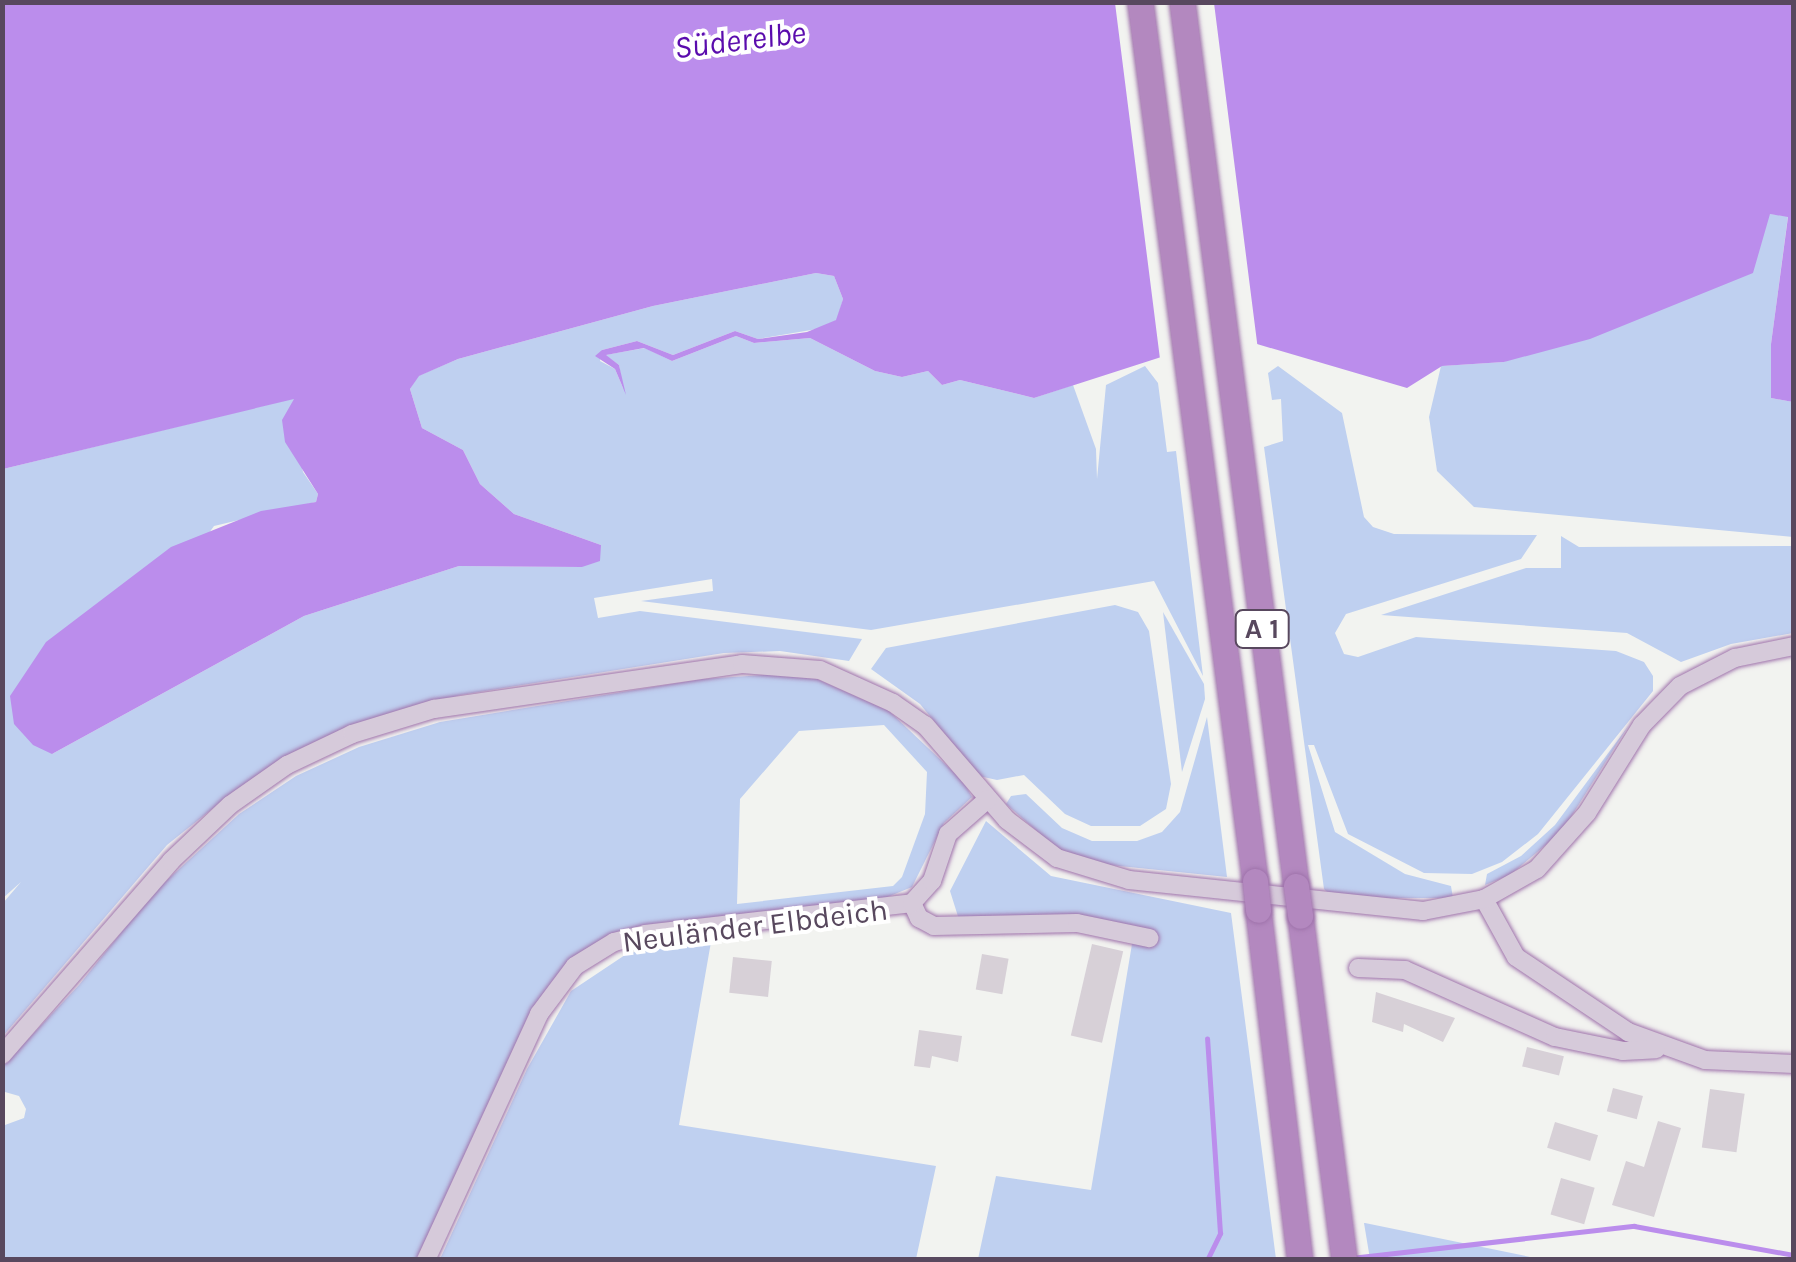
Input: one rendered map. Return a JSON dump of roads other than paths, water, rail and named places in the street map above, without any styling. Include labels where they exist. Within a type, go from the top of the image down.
[{"type":"highway","name":"A 1","points":[[1140,2],[1300,1259]]},
{"type":"highway","name":"A 1","points":[[1182,2],[1343,1256]]},
{"type":"street","points":[[2,1054],[171,861],[230,806],[304,757],[434,709],[546,689],[780,664],[820,670],[893,702],[950,750],[988,799],[1057,858],[1129,880],[1402,911],[1484,900],[1538,869],[1562,844],[1642,725],[1680,686],[1736,658],[1794,646]]},
{"type":"street","name":"Neuländer Elbdeich","points":[[426,1260],[538,1014],[584,959],[644,934],[912,903],[932,881],[948,834],[988,799]]},
{"type":"street","points":[[1484,900],[1504,941],[1532,972],[1664,1048],[1718,1062],[1794,1064]]},
{"type":"street","name":"Neuländer Elbdeich","points":[[912,903],[919,918],[934,926],[1077,924],[1149,938]]},
{"type":"street","points":[[1358,968],[1405,970],[1556,1037],[1623,1051],[1664,1048]]},
{"type":"water","name":"Süderelbe","points":[[3,3],[1793,3],[1793,402],[1771,398],[1771,344],[1788,217],[1770,214],[1753,273],[1590,339],[1504,362],[1442,366],[1407,388],[1257,344],[1214,340],[1034,398],[960,380],[942,385],[928,371],[902,377],[875,371],[810,338],[754,343],[736,336],[672,361],[644,348],[606,355],[619,365],[626,395],[615,369],[595,356],[602,350],[637,341],[673,355],[735,331],[758,339],[807,332],[836,320],[843,299],[834,276],[816,273],[653,306],[458,359],[419,376],[410,389],[422,428],[463,450],[480,484],[514,514],[601,545],[600,561],[582,567],[459,566],[304,616],[52,754],[33,745],[14,724],[10,696],[46,642],[171,547],[261,511],[316,502],[318,494],[285,442],[282,420],[294,399],[3,469]]},
{"type":"waterway","points":[[1207,1038],[1220,1233],[1207,1260]]},
{"type":"waterway","points":[[1351,1258],[1634,1226],[1794,1255]]}]
